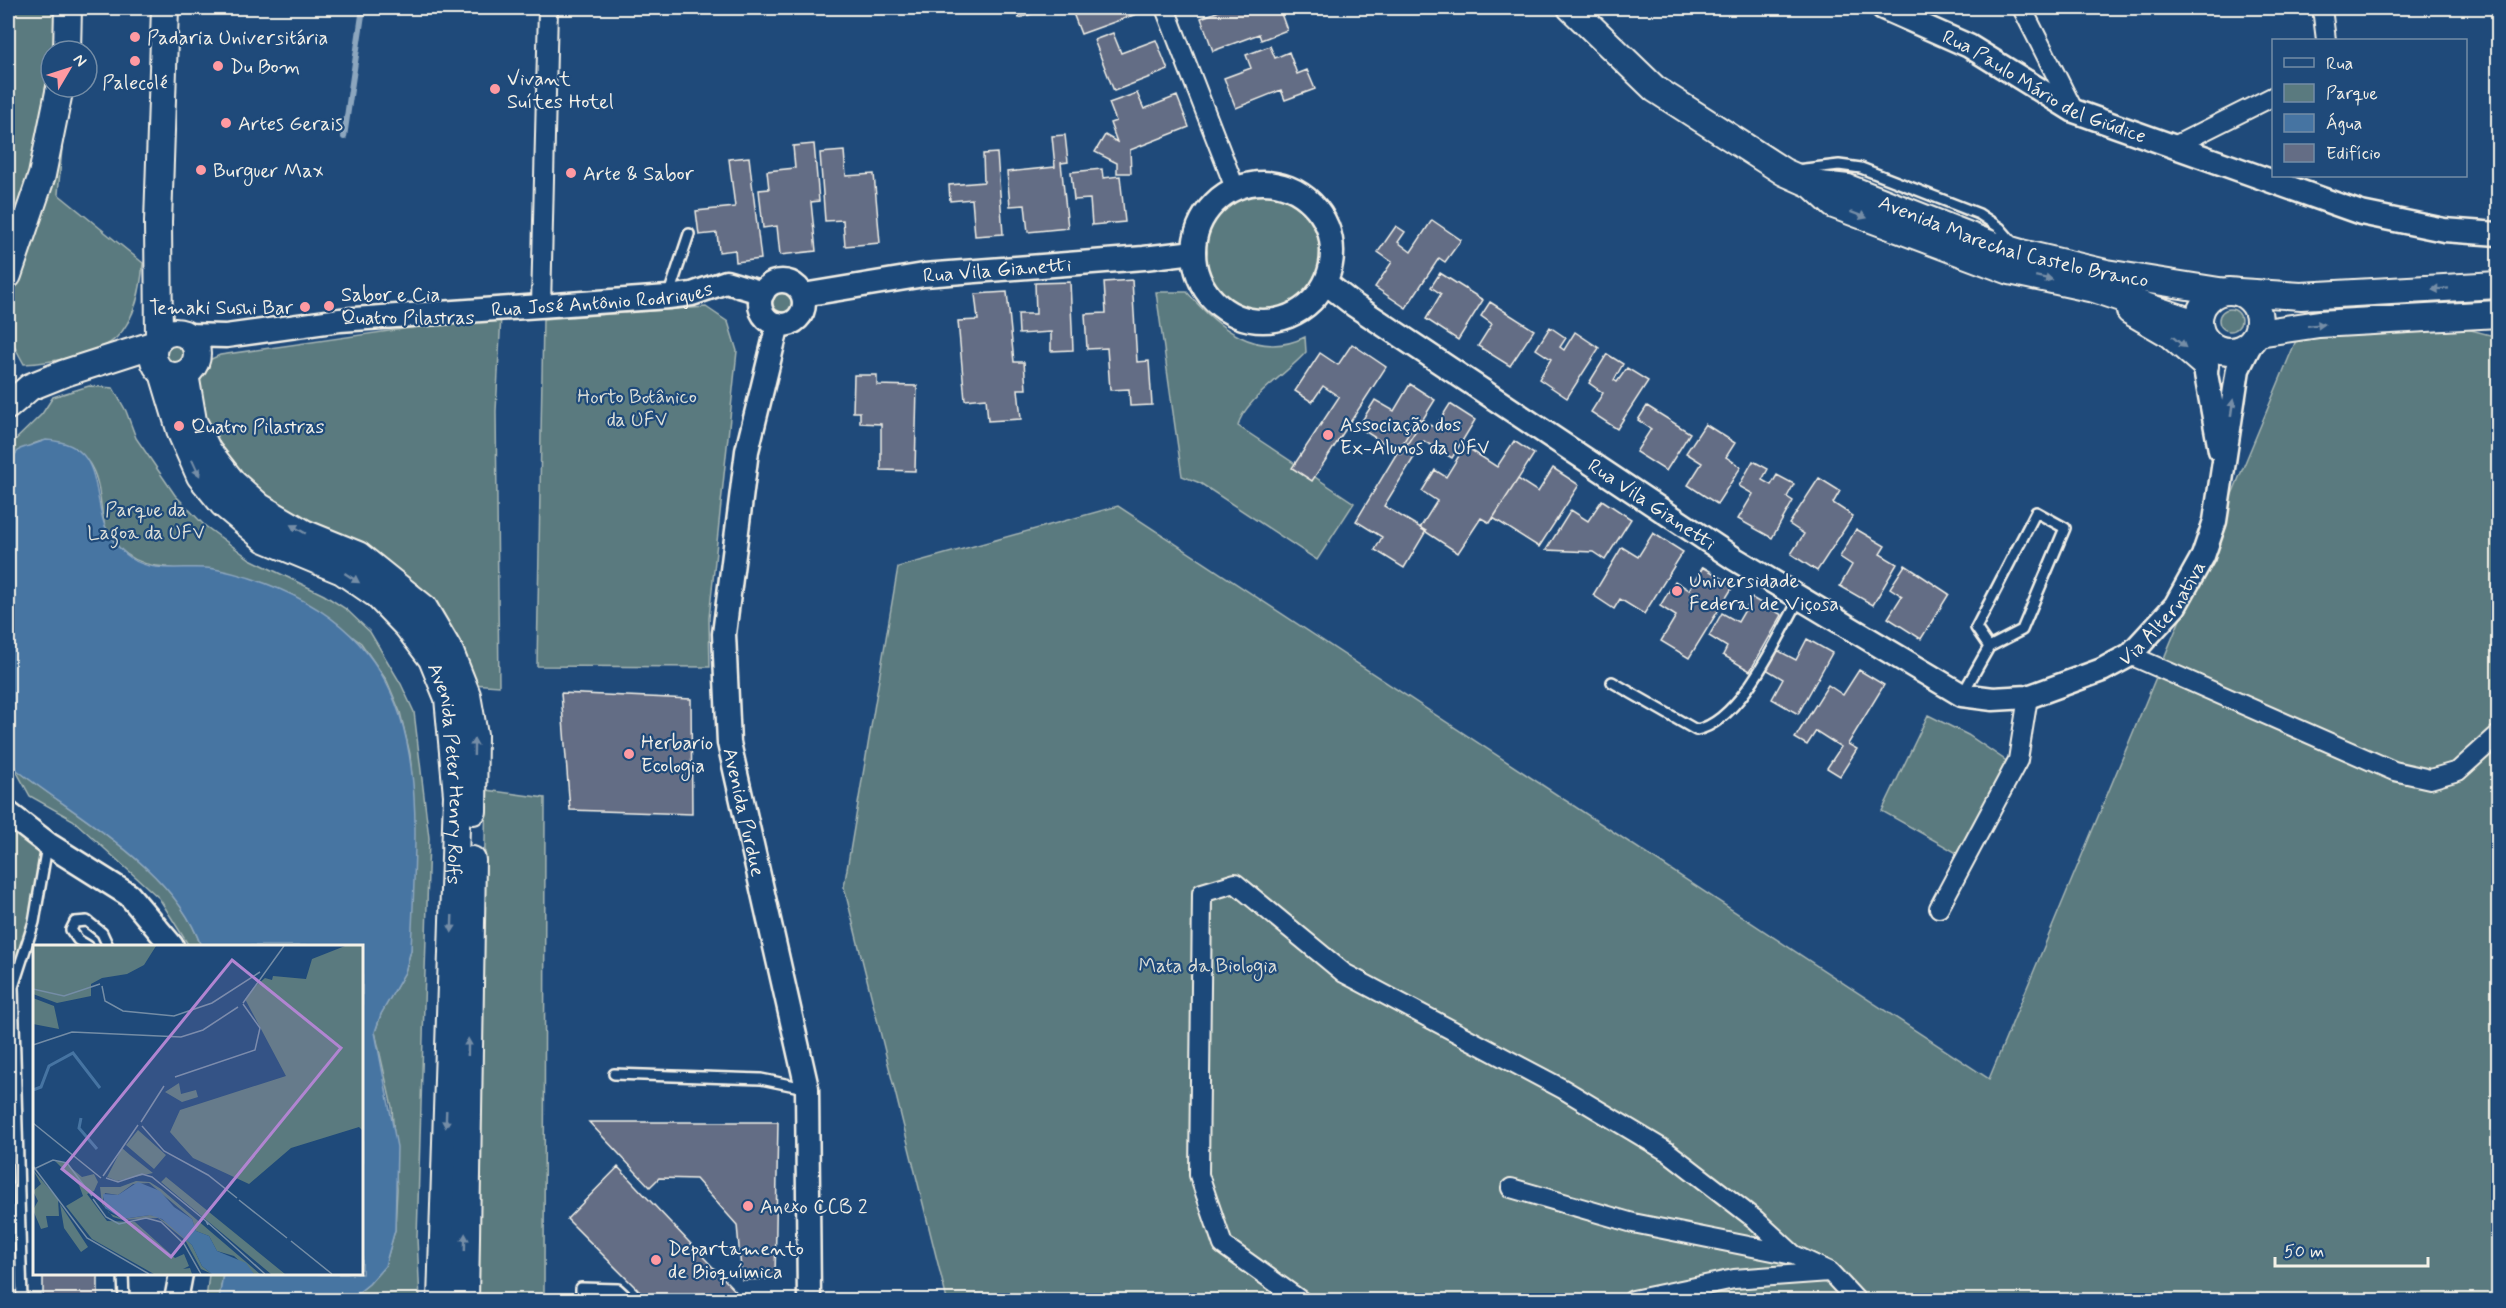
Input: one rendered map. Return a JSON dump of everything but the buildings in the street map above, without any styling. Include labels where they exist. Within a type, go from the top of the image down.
[{"type":"main road","points":[[67,39],[68,8]]},
{"type":"main road","name":"Avenida Peter Henry Rolfs","points":[[165,8],[158,275],[172,352],[181,433],[200,476],[223,504],[265,539],[342,571],[377,595],[407,626],[432,659],[448,698],[457,795],[441,1300]]},
{"type":"main road","name":"Avenida Marechal Castelo Branco","points":[[1571,8],[1655,89],[1784,172],[1811,184],[1848,188],[1990,244],[2106,273],[2229,292],[2301,296],[2499,285]]},
{"type":"main road","points":[[8,275],[42,175],[58,99]]},
{"type":"main road","name":"Avenida Marechal Castelo Branco","points":[[1811,184],[1834,206],[2010,271],[2094,289],[2204,343]]},
{"type":"main road","points":[[2094,289],[2168,333],[2225,351],[2235,351],[2255,337],[2319,324],[2499,314]]},
{"type":"main road","points":[[2204,343],[2204,304],[2229,292],[2255,304],[2260,323],[2255,337]]},
{"type":"main road","points":[[8,406],[19,388],[108,359],[172,352]]},
{"type":"main road","name":"Avenida Peter Henry Rolfs","points":[[172,352],[196,427],[208,451],[233,483],[260,507],[304,533],[358,555],[424,608],[450,652],[467,694],[474,735],[465,1300]]},
{"type":"street","points":[[542,306],[548,8]]},
{"type":"street","points":[[1165,8],[1235,188]]},
{"type":"street","name":"Rua Paulo Mário del Giúdice","points":[[1883,8],[1969,46],[2074,111],[2361,213],[2444,230],[2497,234]]},
{"type":"street","points":[[2022,8],[2074,111]]},
{"type":"street","points":[[2322,8],[2326,39]]},
{"type":"street","points":[[2174,146],[2272,97]]},
{"type":"street","points":[[1255,182],[1276,183],[1296,191],[1314,204],[1326,221],[1332,241],[1332,262],[1326,283],[1314,301],[1296,314],[1274,321],[1252,321],[1231,314],[1213,300],[1201,282],[1194,252],[1198,225],[1207,210],[1220,197],[1235,188],[1255,182]]},
{"type":"street","name":"Rua Vila Gianetti","points":[[803,295],[924,275],[1194,252]]},
{"type":"street","points":[[780,281],[794,284],[803,295],[801,315],[791,323],[771,322],[760,306],[763,293],[773,283],[780,281]]},
{"type":"street","name":"Rua José Antônio Rodrigues","points":[[172,352],[226,336],[340,320],[668,297],[692,294],[726,282],[763,293]]},
{"type":"street","name":"Rua Vila Gianetti","points":[[1326,283],[1354,305],[1735,559],[1962,694],[1993,699],[2028,697]]},
{"type":"street","name":"Avenida Purdue","points":[[778,324],[747,451],[724,634],[729,743],[807,1089],[809,1300]]},
{"type":"street","name":"Via Alternativa","points":[[2028,697],[2102,670],[2130,655],[2175,606],[2203,556],[2215,521],[2238,369],[2255,337]]},
{"type":"street","name":"Via Alternativa","points":[[2204,343],[2224,466]]},
{"type":"street","points":[[2130,655],[2394,771],[2430,779],[2458,771],[2499,735]]},
{"type":"street","points":[[1940,908],[2018,760],[2028,697]]},
{"type":"street","points":[[8,813],[48,844],[129,895],[171,945]]},
{"type":"street","points":[[1300,1300],[1223,1245],[1199,1175],[1202,893],[1235,884],[1344,973],[1563,1089],[1668,1152],[1756,1220],[1794,1255]]},
{"type":"street","points":[[1511,1188],[1633,1223],[1794,1255],[1830,1272],[1856,1300]]},
{"type":"street","points":[[1633,1300],[1734,1279],[1830,1272]]},
{"type":"street","points":[[176,1300],[181,1275]]},
{"type":"lane","points":[[8,8],[8,13]]},
{"type":"lane","points":[[1784,172],[1839,165],[1861,168],[1979,214],[2000,228],[2021,253]]},
{"type":"lane","points":[[668,297],[689,234]]},
{"type":"lane","points":[[1962,694],[1989,647],[2022,630],[2065,528],[2036,512],[1976,628],[1989,647]]},
{"type":"lane","points":[[1612,682],[1696,730],[1710,728],[1741,699],[1800,598]]},
{"type":"lane","points":[[22,1300],[13,987],[34,922],[48,844]]},
{"type":"lane","points":[[86,945],[78,940],[71,930],[75,922],[87,921],[102,933],[108,945]]},
{"type":"lane","points":[[614,1074],[761,1079],[807,1089]]},
{"type":"lane","points":[[123,1275],[124,1300]]},
{"type":"lane","points":[[581,1300],[581,1288],[618,1289],[630,1300]]},
{"type":"green space","points":[[13,8],[61,8],[62,39],[39,39],[39,99],[62,99],[66,103],[58,194],[143,263],[139,292],[133,312],[117,337],[87,353],[60,360],[24,364],[12,342],[8,340],[8,88],[13,64]]},
{"type":"green space","points":[[1262,194],[1285,198],[1304,211],[1317,230],[1321,253],[1317,276],[1304,295],[1285,308],[1262,312],[1239,308],[1220,295],[1207,276],[1203,253],[1207,230],[1220,211],[1239,198]]},
{"type":"green space","points":[[779,290],[787,290],[794,297],[794,305],[787,312],[779,312],[772,305],[772,297]]},
{"type":"green space","points":[[1156,292],[1187,292],[1224,328],[1254,342],[1270,345],[1287,343],[1305,337],[1306,352],[1257,397],[1241,417],[1238,426],[1354,503],[1317,560],[1200,483],[1182,476]]},
{"type":"green space","name":"Horto Botânico da UFV","points":[[706,307],[728,322],[737,351],[709,618],[710,667],[537,666],[543,319]]},
{"type":"green space","points":[[2230,309],[2238,312],[2241,320],[2238,328],[2230,331],[2222,328],[2219,320],[2222,312]]},
{"type":"green space","points":[[501,315],[496,411],[499,686],[472,684],[229,467],[206,428],[198,384],[202,369],[209,360],[220,355]]},
{"type":"green space","name":"Mata da Biologia","points":[[2425,318],[2498,337],[2498,1300],[947,1300],[844,887],[898,567],[1118,506],[1989,1079],[2302,326]]},
{"type":"green space","points":[[175,335],[187,342],[193,352],[192,362],[184,371],[160,366],[156,354],[169,336]]},
{"type":"green space","name":"Parque da Lagoa da UFV","points":[[89,386],[113,388],[126,411],[136,438],[175,495],[204,525],[250,559],[324,595],[346,609],[370,632],[401,684],[414,712],[429,838],[417,1238],[420,1300],[349,1300],[369,1284],[385,1266],[395,1230],[397,1189],[392,1107],[375,1032],[381,1014],[405,972],[411,950],[413,792],[410,754],[400,712],[387,681],[361,643],[308,604],[155,566],[126,554],[111,539],[106,529],[95,474],[88,462],[78,454],[62,445],[45,441],[31,445],[8,462],[8,447],[42,414],[53,397]]},
{"type":"green space","points":[[1928,715],[1968,735],[2008,762],[1962,856],[1882,811]]},
{"type":"green space","points":[[8,757],[17,770],[95,826],[147,869],[170,893],[188,918],[201,945],[188,945],[159,898],[73,820],[30,796],[14,767],[8,762]]},
{"type":"green space","points":[[486,790],[545,798],[544,1300],[476,1300]]},
{"type":"green space","points":[[8,812],[41,839],[34,922],[13,987],[22,1300],[8,1300]]},
{"type":"green space","points":[[209,1275],[223,1275],[219,1300],[206,1300]]},
{"type":"water","points":[[46,440],[64,443],[77,449],[91,468],[100,509],[109,534],[127,555],[139,563],[167,568],[217,569],[234,573],[311,605],[355,639],[385,680],[403,726],[412,778],[415,833],[411,950],[405,972],[381,1014],[375,1032],[397,1147],[395,1230],[385,1266],[369,1284],[349,1300],[219,1300],[223,1275],[363,1275],[363,945],[201,945],[188,918],[170,893],[147,869],[95,826],[17,770],[8,757],[8,462],[20,449]]},
{"type":"waterway","points":[[344,137],[363,8]]},
{"type":"place","name":"Padaria Universitária","points":[[135,37]]},
{"type":"place","name":"Palecolé","points":[[135,61]]},
{"type":"place","name":"Du Bom","points":[[218,66]]},
{"type":"place","name":"Vivant Suítes Hotel","points":[[495,89]]},
{"type":"place","name":"Artes Gerais","points":[[226,123]]},
{"type":"place","name":"Burguer Max","points":[[201,170]]},
{"type":"place","name":"Arte & Sabor","points":[[571,173]]},
{"type":"place","name":"Sabor e Cia Quatro Pilastras","points":[[329,306]]},
{"type":"place","name":"Temaki Sushi Bar","points":[[305,307]]},
{"type":"place","name":"Quatro Pilastras","points":[[179,426]]},
{"type":"place","name":"Associação dos Ex-Alunos da UFV","points":[[1328,435]]},
{"type":"place","name":"Universidade Federal de Viçosa","points":[[1677,591]]},
{"type":"place","name":"Herbario Ecologia","points":[[629,754]]},
{"type":"place","name":"Anexo CCB 2","points":[[748,1206]]},
{"type":"place","name":"Departamento de Bioquímica","points":[[656,1260]]}]
